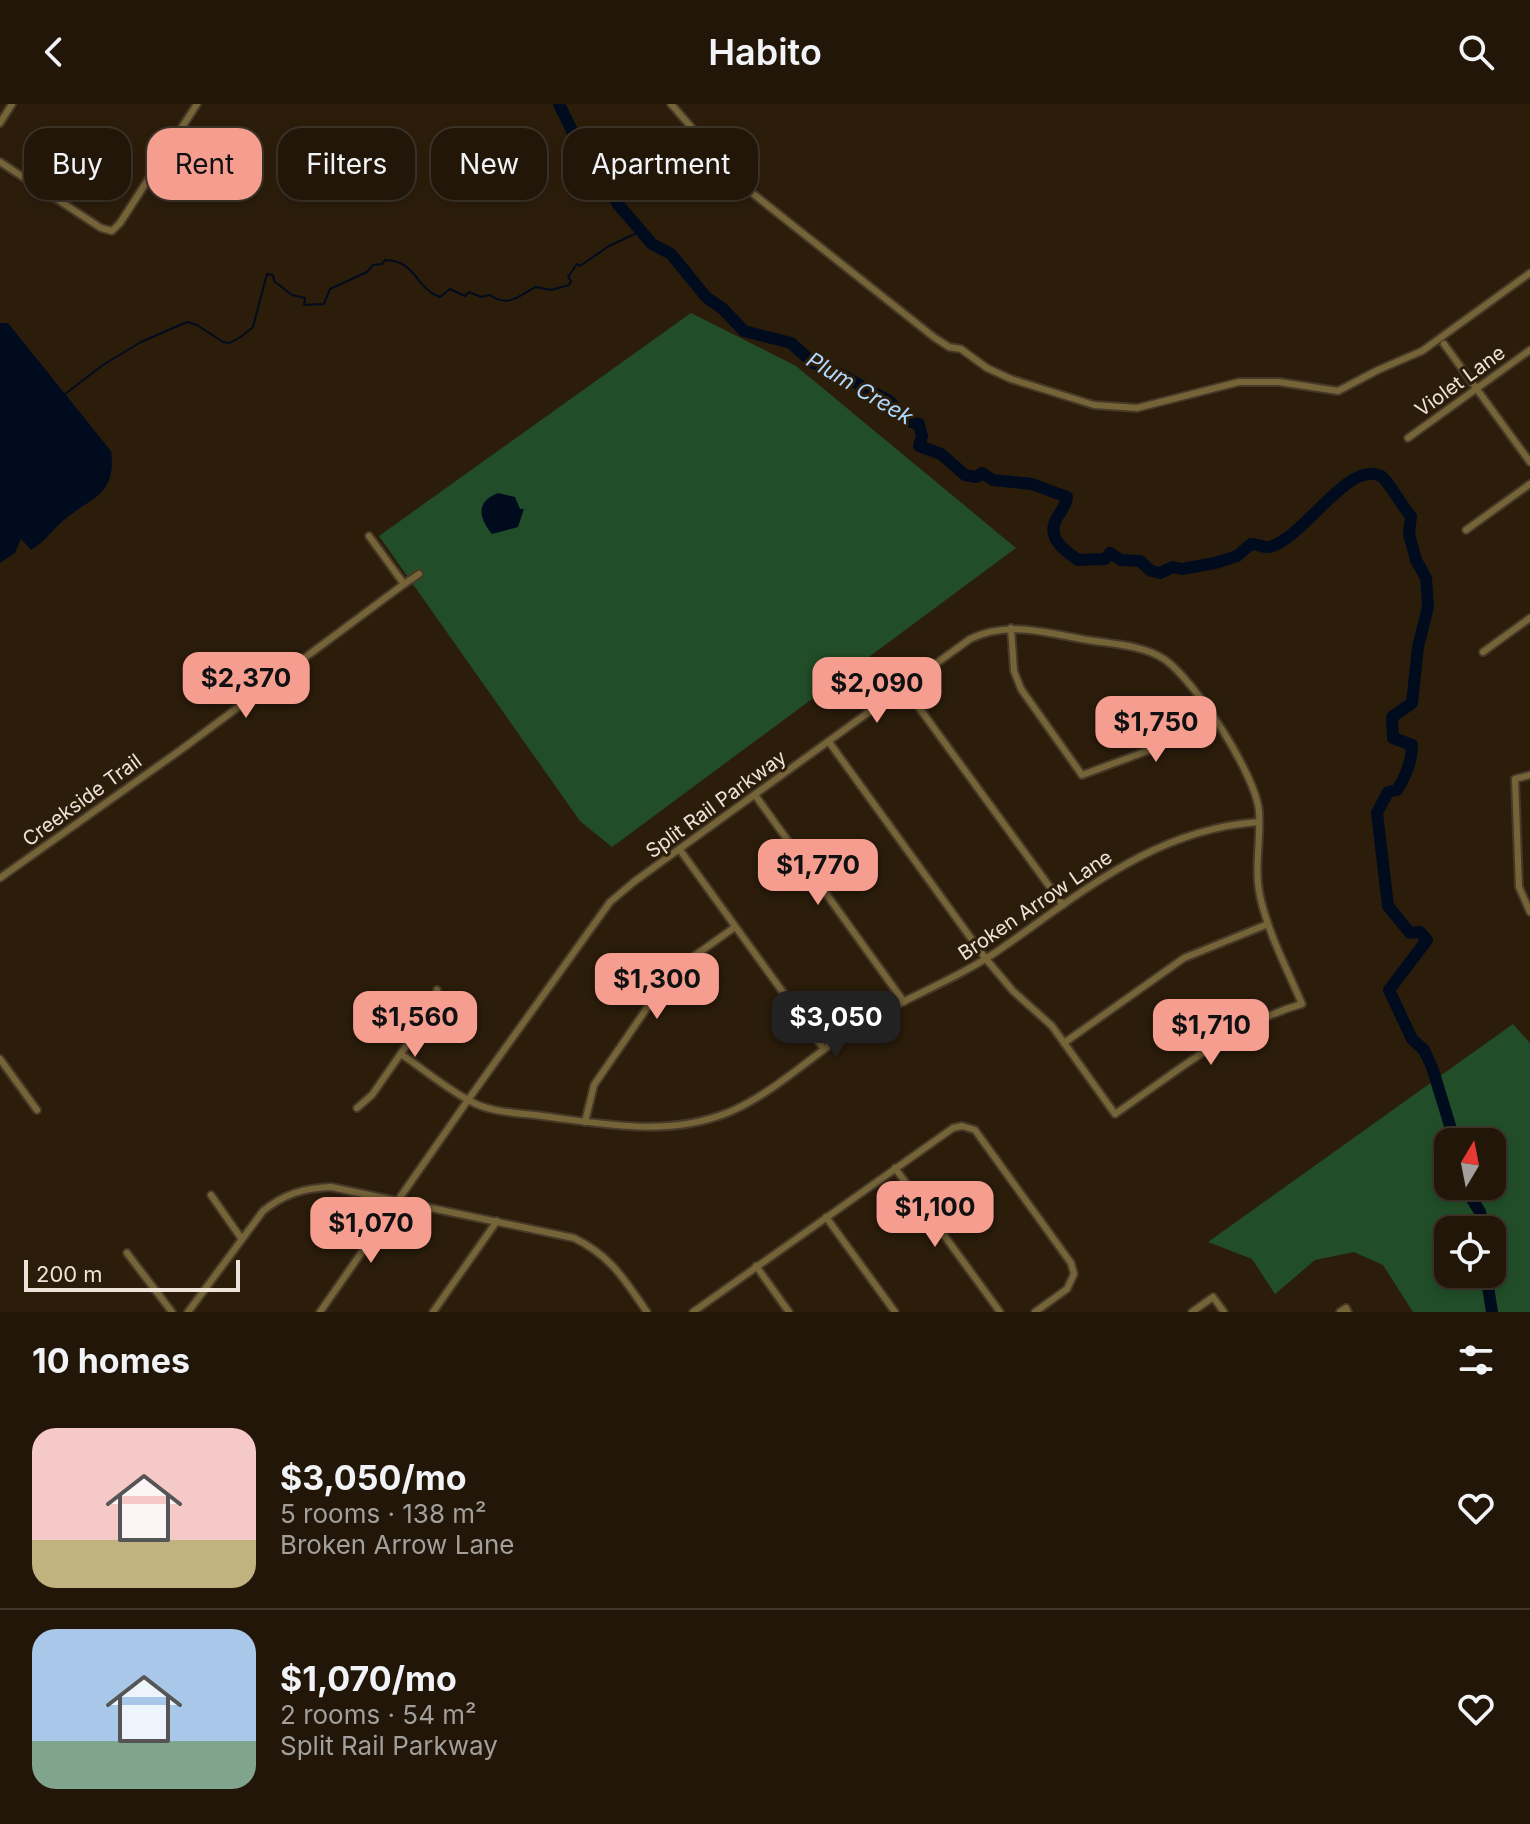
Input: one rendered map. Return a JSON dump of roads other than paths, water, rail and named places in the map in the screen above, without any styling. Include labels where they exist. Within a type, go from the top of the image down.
[{"type":"street","points":[[0,123],[12,104]]},
{"type":"street","points":[[0,162],[101,228],[112,231],[197,104]]},
{"type":"street","points":[[671,104],[742,185],[935,338],[949,347],[961,349],[987,368],[1011,379],[1094,405],[1137,408],[1239,382],[1279,382],[1338,391],[1422,351],[1530,273]]},
{"type":"street","points":[[1444,344],[1530,462]]},
{"type":"street","name":"Violet Lane","points":[[1408,438],[1530,350]]},
{"type":"street","points":[[1466,530],[1530,484]]},
{"type":"street","points":[[369,536],[404,584]]},
{"type":"street","name":"Creekside Trail","points":[[0,878],[182,749],[419,574]]},
{"type":"street","points":[[1483,652],[1530,618]]},
{"type":"street","points":[[1011,628],[1014,671],[1021,689],[1082,775],[1158,747],[1210,714]]},
{"type":"street","name":"Split Rail Parkway","points":[[320,1312],[610,902],[970,639],[986,631],[1024,628],[1150,652],[1183,674],[1247,772],[1255,790],[1259,822],[1259,892],[1268,924],[1302,1004],[1247,1024],[1115,1114],[1064,1043]]},
{"type":"street","points":[[904,687],[1063,905]]},
{"type":"street","points":[[829,742],[986,959],[1013,991],[1041,1014],[1064,1043],[1184,958],[1268,924]]},
{"type":"street","points":[[1530,775],[1515,779],[1518,877],[1530,912]]},
{"type":"street","points":[[755,795],[904,1002]]},
{"type":"street","name":"Broken Arrow Lane","points":[[401,1054],[468,1100],[495,1109],[633,1128],[658,1128],[706,1120],[752,1100],[851,1030],[986,959],[1109,872],[1200,832],[1232,824],[1259,822]]},
{"type":"street","points":[[680,850],[824,1049]]},
{"type":"street","points":[[585,1122],[594,1085],[667,979],[735,927]]},
{"type":"street","points":[[357,1108],[372,1095],[434,1006],[437,990]]},
{"type":"street","points":[[0,1059],[37,1110]]},
{"type":"street","points":[[693,1312],[895,1168],[953,1128],[962,1126],[975,1130],[1071,1263],[1074,1274],[1067,1289],[1035,1312]]},
{"type":"street","points":[[895,1168],[1000,1312]]},
{"type":"street","points":[[188,1312],[263,1211],[277,1199],[309,1188],[331,1187],[574,1238],[592,1247],[619,1270],[647,1312]]},
{"type":"street","points":[[211,1195],[241,1238]]},
{"type":"street","points":[[826,1217],[895,1312]]},
{"type":"street","points":[[433,1312],[497,1221]]},
{"type":"street","points":[[127,1253],[172,1312]]},
{"type":"street","points":[[756,1266],[789,1312]]},
{"type":"street","points":[[1192,1312],[1213,1297],[1224,1312]]},
{"type":"water","points":[[0,323],[8,323],[111,451],[112,466],[110,478],[100,494],[64,520],[31,550],[21,539],[15,553],[0,563]]},
{"type":"water","points":[[498,493],[515,497],[520,509],[524,509],[518,527],[492,534],[484,522],[482,511],[486,501]]},
{"type":"waterway","name":"Plum Creek","points":[[559,104],[578,143],[609,184],[617,203],[652,244],[671,254],[706,297],[744,331],[791,343],[813,363],[889,401],[908,421],[919,424],[922,436],[919,446],[941,454],[965,475],[976,477],[982,473],[993,480],[1032,484],[1067,497],[1054,523],[1054,536],[1061,547],[1078,560],[1105,559],[1110,553],[1121,560],[1140,561],[1151,571],[1160,573],[1173,567],[1182,569],[1215,563],[1237,556],[1251,544],[1269,547],[1283,541],[1354,479],[1368,474],[1384,478],[1411,516],[1409,534],[1416,560],[1426,578],[1428,607],[1418,647],[1412,703],[1392,717],[1393,738],[1412,745],[1410,763],[1397,790],[1388,792],[1377,813],[1388,906],[1410,933],[1420,932],[1427,940],[1389,990],[1412,1039],[1424,1050],[1432,1067],[1451,1128]]},
{"type":"waterway","points":[[65,394],[103,365],[141,342],[187,322],[223,342],[230,343],[242,336],[253,327],[267,274],[273,275],[274,281],[292,295],[305,298],[304,305],[324,304],[330,289],[385,260],[404,265],[425,288],[440,297],[450,289],[465,296],[469,292],[481,297],[490,295],[503,301],[536,287],[551,290],[569,285],[571,281],[568,277],[577,264],[580,266],[609,246],[641,231]]},
{"type":"waterway","name":"Plum Creek","points":[[1473,1200],[1481,1216]]},
{"type":"waterway","name":"Plum Creek","points":[[1488,1288],[1492,1312]]}]
